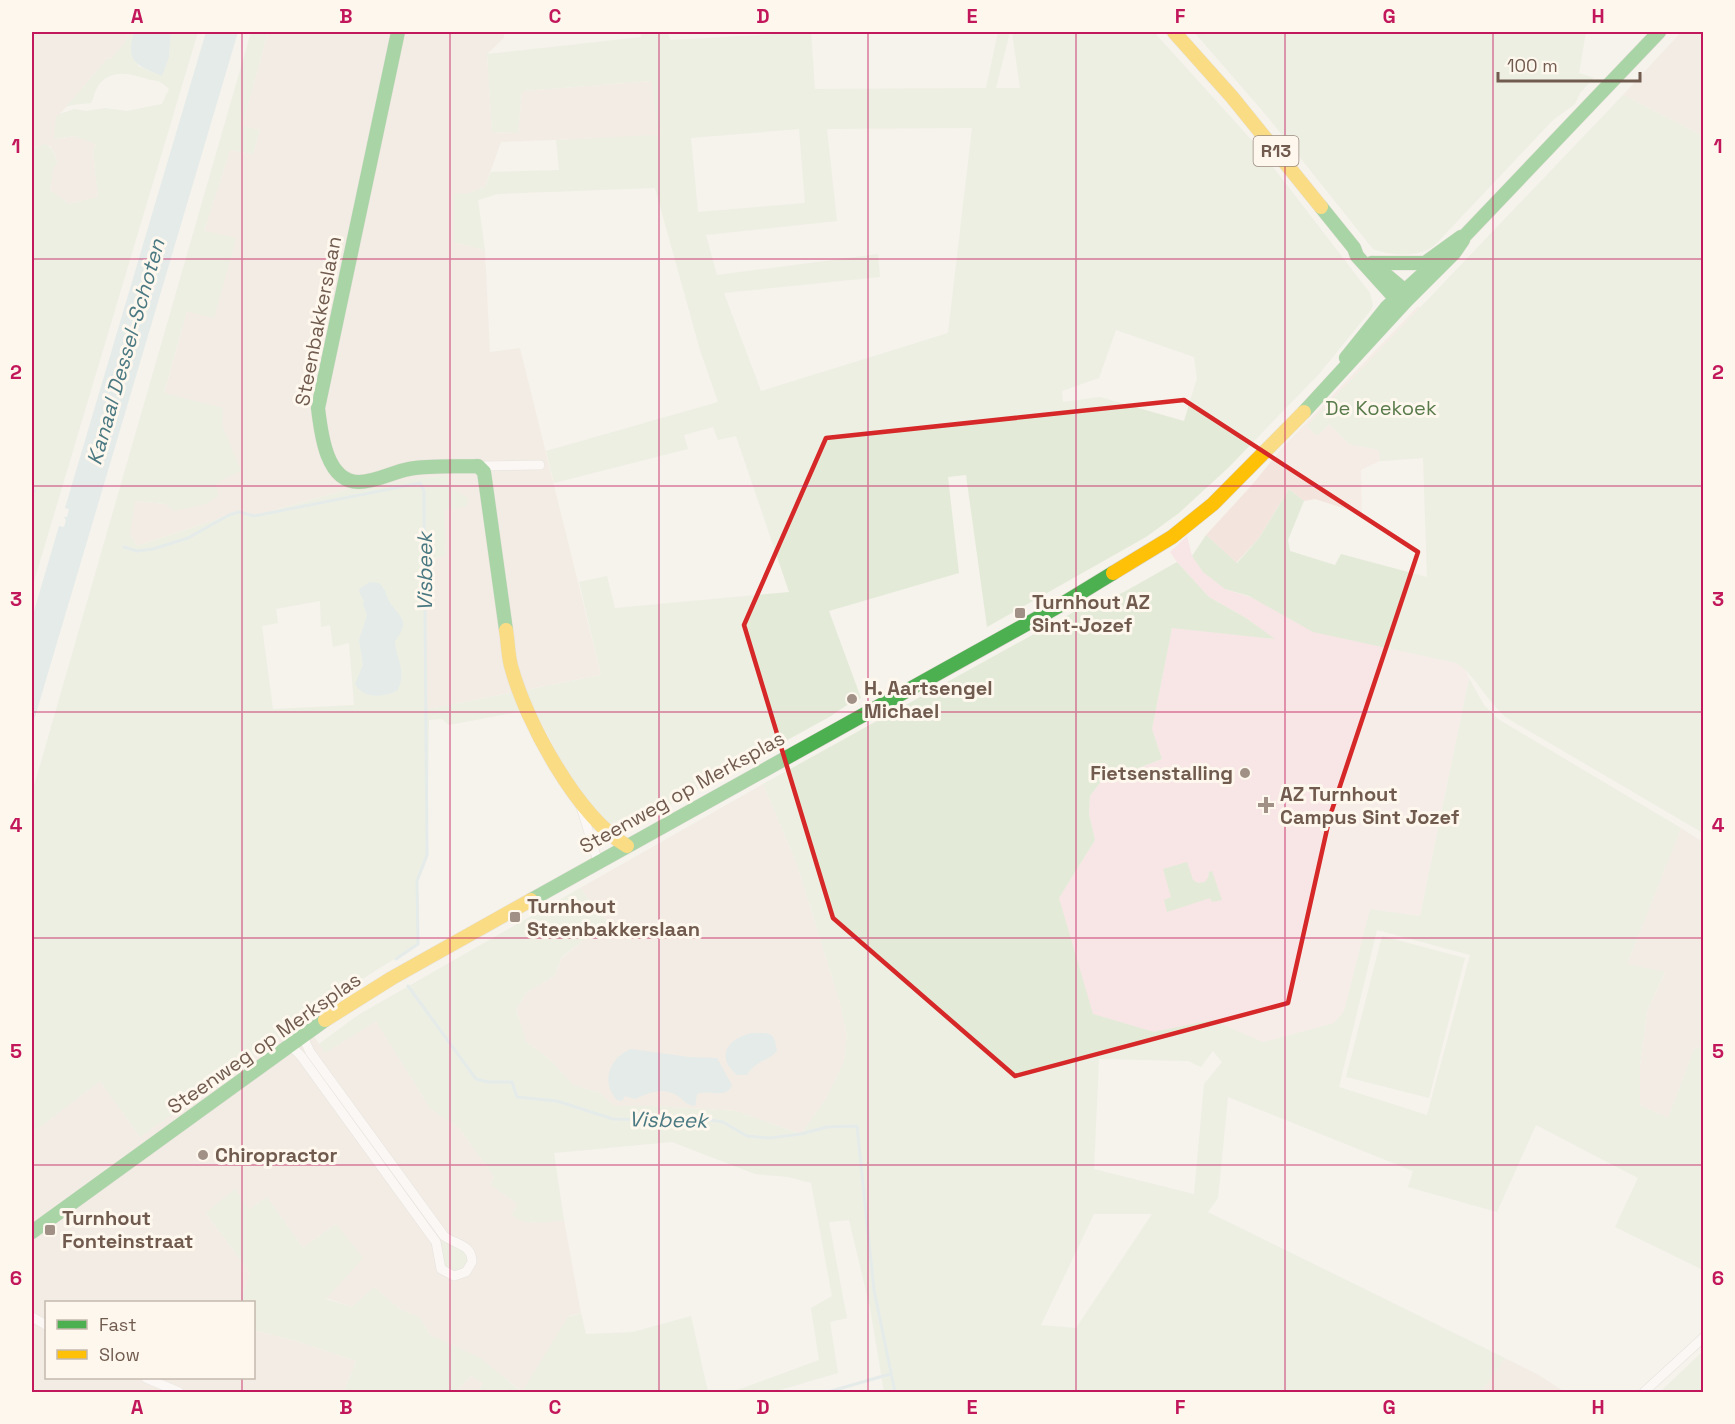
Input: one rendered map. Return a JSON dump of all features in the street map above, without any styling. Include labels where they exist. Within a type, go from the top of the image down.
[{"type":"street","name":"Steenbakkerslaan","points":[[398,32],[318,408],[331,463],[343,479],[358,482],[410,469],[540,465]]},
{"type":"street","name":"R13","points":[[1174,32],[1232,97],[1354,248],[1372,263],[1401,296]]},
{"type":"street","points":[[1401,296],[1473,230],[1659,32]]},
{"type":"street","points":[[1372,263],[1425,263],[1473,230]]},
{"type":"street","name":"R13","points":[[1354,248],[1357,256],[1381,284],[1401,296]]},
{"type":"street","points":[[1381,284],[1382,312]]},
{"type":"street","name":"Steenweg op Merksplas","points":[[1337,376],[1350,351],[1382,312],[1401,296]]},
{"type":"street","name":"Steenweg op Merksplas","points":[[32,1233],[331,1015],[598,862],[1059,606],[1172,537],[1213,504],[1347,367],[1401,296]]},
{"type":"street","points":[[478,466],[484,472],[511,665],[533,726],[578,799],[600,824],[627,846]]},
{"type":"street","points":[[578,799],[598,862]]},
{"type":"street","points":[[291,1046],[302,1056],[436,1242],[441,1269],[454,1276],[466,1272],[472,1262],[469,1250],[444,1236],[309,1052],[303,1037]]},
{"type":"street","points":[[1644,1392],[1704,1337]]},
{"type":"street","points":[[150,1379],[179,1392]]},
{"type":"highlighted area","points":[[1184,400],[1418,552],[1330,816],[1288,1003],[1015,1076],[833,918],[744,625],[826,438]]},
{"type":"shaded area","points":[[32,32],[131,32],[111,59],[108,58],[60,114],[54,139],[74,136],[96,143],[93,151],[98,197],[69,204],[50,190],[53,169],[57,163],[50,146],[32,149]]},
{"type":"shaded area","points":[[268,32],[504,32],[504,38],[487,54],[492,132],[518,133],[522,91],[653,81],[658,136],[501,142],[485,187],[466,194],[454,194],[454,242],[485,250],[490,352],[520,348],[601,675],[424,710],[424,561],[446,555],[443,510],[467,505],[356,487],[254,516],[239,512],[137,546],[130,534],[134,501],[166,504],[240,471],[222,425],[164,394],[187,311],[204,231],[230,150],[253,154],[260,130],[242,126]]},
{"type":"shaded area","points":[[1681,32],[1703,32],[1703,136],[1623,95]]},
{"type":"shaded area","points":[[1418,306],[1420,308],[1424,458],[1380,461],[1361,470],[1362,514],[1315,499],[1304,501],[1289,489],[1259,538],[1236,563],[1206,535],[1283,447]]},
{"type":"shaded area","name":"AZ Turnhout Campus Sint Jozef","points":[[1187,536],[1192,556],[1225,589],[1456,663],[1464,667],[1469,678],[1420,916],[1370,910],[1347,1052],[1222,1062],[1213,1051],[1003,987],[1095,840],[1089,814],[1090,796],[1100,783],[1162,759],[1152,729],[1172,627],[1274,639],[1246,618],[1209,597],[1177,562],[1170,552]]},
{"type":"shaded area","points":[[763,784],[797,864],[840,1003],[847,1036],[844,1062],[826,1099],[801,1134],[736,1111],[614,1106],[600,1093],[573,1085],[548,1058],[526,1042],[516,1009],[527,992],[554,976],[562,958],[586,938],[610,925],[580,888]]},
{"type":"shaded area","points":[[1681,828],[1703,842],[1704,1047],[1703,1049],[1695,1047],[1668,1118],[1640,1105],[1640,1066],[1647,1011],[1665,973],[1627,964]]},
{"type":"shaded area","points":[[303,1020],[325,1053],[376,1021],[430,1108],[460,1129],[494,1177],[491,1185],[518,1204],[512,1215],[532,1223],[564,1220],[581,1313],[569,1316],[523,1392],[479,1358],[430,1335],[420,1318],[398,1308],[374,1287],[352,1307],[326,1298],[336,1224],[303,1248],[267,1197],[249,1210],[206,1213],[250,1273],[240,1301],[45,1301],[45,1379],[255,1379],[255,1330],[356,1361],[344,1392],[32,1392],[32,1133],[100,1081],[140,1137]]},
{"type":"shaded area","points":[[1505,1358],[1539,1375],[1565,1392],[1481,1392]]},
{"type":"shaded area","points":[[471,1376],[483,1383],[478,1392],[455,1392]]},
{"type":"green space","points":[[131,32],[134,32],[138,66],[153,72],[169,57],[171,32],[198,32],[32,588],[32,149],[45,144],[52,149],[57,163],[53,169],[50,190],[69,204],[98,197],[93,151],[96,144],[74,136],[54,139],[56,117],[74,109],[87,111],[105,108],[127,111],[162,104],[169,89],[162,83],[120,74],[103,81],[97,88],[91,103],[66,107],[108,58],[111,59]]},
{"type":"green space","points":[[251,32],[268,32],[242,126],[260,130],[253,154],[230,150],[204,231],[236,238],[214,318],[187,311],[164,393],[223,408],[222,425],[241,471],[216,484],[218,496],[206,504],[174,511],[166,504],[135,501],[130,534],[137,546],[239,512],[255,516],[356,487],[447,475],[452,489],[468,498],[467,506],[444,510],[446,555],[424,561],[424,710],[601,675],[579,582],[607,576],[615,608],[789,592],[736,436],[718,440],[713,427],[684,435],[688,449],[554,483],[546,451],[718,402],[700,350],[655,188],[498,194],[478,200],[485,250],[454,242],[454,193],[466,194],[485,187],[491,172],[559,170],[556,140],[658,135],[652,81],[522,91],[518,133],[492,132],[487,54],[641,37],[641,32],[668,32],[670,40],[811,32],[815,89],[986,88],[998,32],[1010,32],[996,88],[1020,88],[1012,32],[1154,32],[1257,146],[1370,293],[1373,305],[1371,310],[1319,374],[1228,468],[1179,513],[1146,537],[987,627],[966,475],[948,477],[959,573],[829,611],[861,698],[856,701],[852,694],[848,697],[850,703],[831,716],[619,833],[592,807],[570,776],[534,709],[449,725],[442,719],[429,720],[427,855],[417,881],[418,944],[356,983],[140,1137],[100,1081],[32,1133],[32,793]],"holes":[[[972,128],[948,333],[761,391],[724,293],[880,277],[878,254],[717,275],[706,235],[837,221],[827,129]],[[799,129],[805,203],[698,212],[691,138]],[[1116,330],[1194,357],[1197,378],[1184,421],[1100,397],[1063,402],[1062,391],[1099,378]],[[320,601],[321,627],[330,625],[333,647],[349,643],[354,705],[273,709],[262,626],[278,623],[276,609]]]},
{"type":"green space","points":[[1194,32],[1586,32],[1579,73],[1594,78],[1580,93],[1575,104],[1553,120],[1435,245],[1421,252],[1405,255],[1373,249],[1266,115]]},
{"type":"green space","name":"De Koekoek","points":[[1623,95],[1703,136],[1703,833],[1507,718],[1469,674],[1456,663],[1313,632],[1249,596],[1225,589],[1203,572],[1192,556],[1206,535],[1237,563],[1259,538],[1289,489],[1304,501],[1288,540],[1290,551],[1335,565],[1341,554],[1427,577],[1423,458],[1380,461],[1379,450],[1349,444],[1329,424],[1317,436],[1307,426]]},
{"type":"green space","points":[[1177,562],[1209,597],[1246,618],[1275,639],[1172,628],[1152,729],[1162,759],[1100,783],[1090,796],[1089,814],[1095,840],[1059,898],[1093,1014],[1154,1032],[1212,1020],[1263,1042],[1334,1023],[1344,1011],[1370,909],[1420,916],[1469,678],[1484,705],[1498,719],[1681,828],[1627,964],[1665,972],[1647,1011],[1640,1066],[1640,1105],[1668,1118],[1695,1047],[1703,1049],[1703,1270],[1615,1227],[1638,1178],[1536,1125],[1497,1212],[1408,1187],[1413,1171],[1228,1097],[1218,1198],[1208,1212],[1505,1358],[1481,1392],[884,1392],[870,1308],[849,1220],[829,1222],[847,1318],[830,1322],[838,1373],[773,1392],[732,1392],[819,1360],[811,1308],[832,1296],[811,1183],[788,1177],[755,1174],[672,1142],[554,1153],[564,1220],[536,1223],[524,1221],[512,1215],[518,1204],[491,1185],[494,1177],[460,1129],[430,1108],[376,1021],[325,1053],[319,1044],[358,1015],[580,888],[610,925],[586,938],[562,957],[554,976],[527,992],[516,1009],[526,1042],[548,1058],[573,1085],[600,1093],[614,1106],[736,1111],[801,1134],[826,1099],[844,1062],[847,1036],[840,1003],[797,864],[763,784],[1081,608],[1124,592]],"holes":[[[1377,930],[1470,955],[1427,1115],[1339,1087]],[[1213,1051],[1222,1062],[1204,1084],[1194,1194],[1094,1169],[1099,1059],[1188,1061],[1201,1067]],[[1094,1214],[1152,1214],[1076,1328],[1041,1325]]]},
{"type":"green space","points":[[1187,862],[1193,880],[1198,883],[1205,882],[1209,872],[1212,871],[1222,900],[1212,902],[1210,898],[1167,912],[1164,900],[1171,897],[1163,869]]},
{"type":"green space","points":[[1382,936],[1465,958],[1429,1098],[1346,1077]]},
{"type":"green space","points":[[235,1189],[249,1210],[267,1197],[303,1248],[336,1224],[363,1258],[326,1299],[352,1307],[374,1287],[398,1308],[420,1318],[430,1335],[480,1358],[522,1392],[511,1392],[506,1389],[504,1392],[478,1392],[483,1383],[471,1376],[455,1392],[344,1392],[356,1361],[255,1330],[255,1301],[240,1301],[250,1273],[206,1213]]},
{"type":"green space","points":[[443,1239],[462,1250],[469,1259],[464,1268],[455,1273],[446,1269],[444,1265],[440,1241]]},
{"type":"green space","points":[[581,1313],[586,1334],[633,1332],[691,1316],[708,1392],[522,1392],[568,1317]]},
{"type":"green space","points":[[1703,1351],[1703,1392],[1660,1392]]},
{"type":"water","points":[[134,32],[171,32],[169,57],[162,76],[146,69],[132,57]]},
{"type":"water","name":"Kanaal Dessel-Schoten","points":[[206,32],[238,32],[32,727],[32,618],[59,526],[64,527],[66,520],[64,517],[67,517],[69,509],[65,508]]},
{"type":"water","points":[[370,582],[379,583],[382,586],[403,621],[400,635],[395,641],[401,671],[398,690],[380,696],[368,695],[355,684],[363,665],[359,640],[367,615],[359,589]]},
{"type":"water","points":[[752,1033],[770,1034],[777,1051],[753,1067],[747,1075],[737,1075],[726,1061],[727,1049],[737,1039]]},
{"type":"water","points":[[631,1049],[689,1057],[717,1058],[732,1085],[726,1092],[697,1094],[695,1106],[667,1091],[651,1093],[635,1099],[625,1096],[622,1101],[617,1100],[609,1086],[608,1078],[613,1064]]},
{"type":"waterway","name":"Visbeek","points":[[124,547],[137,551],[153,549],[188,538],[229,515],[239,512],[254,516],[420,483],[424,491],[427,855],[417,881],[418,944],[396,959]]},
{"type":"waterway","name":"Visbeek","points":[[408,986],[476,1079],[488,1082],[512,1082],[517,1097],[557,1101],[613,1119],[649,1120],[691,1117],[723,1122],[747,1136],[770,1138],[801,1134],[827,1127],[857,1126],[874,1290],[895,1392]]},
{"type":"waterway","points":[[828,1392],[890,1374]]},
{"type":"traffic: fast","points":[[398,32],[318,408],[321,430],[332,465],[348,480],[365,482],[403,470],[426,467],[478,466],[484,472],[506,630]]},
{"type":"traffic: fast","points":[[1456,245],[1659,32]]},
{"type":"traffic: fast","points":[[1321,207],[1354,248],[1357,256],[1395,298]]},
{"type":"traffic: fast","points":[[1372,263],[1425,263],[1461,237]]},
{"type":"traffic: fast","points":[[1304,412],[1406,301],[1454,253],[1463,240]]},
{"type":"traffic: fast","points":[[1372,263],[1403,289]]},
{"type":"traffic: fast","points":[[1346,358],[1387,307],[1435,263]]},
{"type":"traffic: fast","points":[[531,900],[1059,606],[1113,573]]},
{"type":"traffic: fast","points":[[32,1232],[325,1020]]},
{"type":"traffic: slow","points":[[1174,32],[1232,97],[1321,207]]},
{"type":"traffic: slow","points":[[1113,573],[1172,537],[1213,504],[1304,412]]},
{"type":"traffic: slow","points":[[506,630],[509,657],[518,689],[541,740],[572,791],[608,832],[627,846]]},
{"type":"traffic: slow","points":[[325,1020],[392,978],[531,900]]},
{"type":"place","name":"Turnhout AZ Sint-Jozef","points":[[1020,613]]},
{"type":"place","name":"H. Aartsengel Michael","points":[[852,699]]},
{"type":"place","name":"Fietsenstalling","points":[[1245,773]]},
{"type":"place","name":"AZ Turnhout Campus Sint Jozef","points":[[1266,805]]},
{"type":"place","name":"Turnhout Steenbakkerslaan","points":[[515,917]]},
{"type":"place","name":"Chiropractor","points":[[203,1155]]},
{"type":"place","name":"Turnhout Fonteinstraat","points":[[50,1230]]}]
